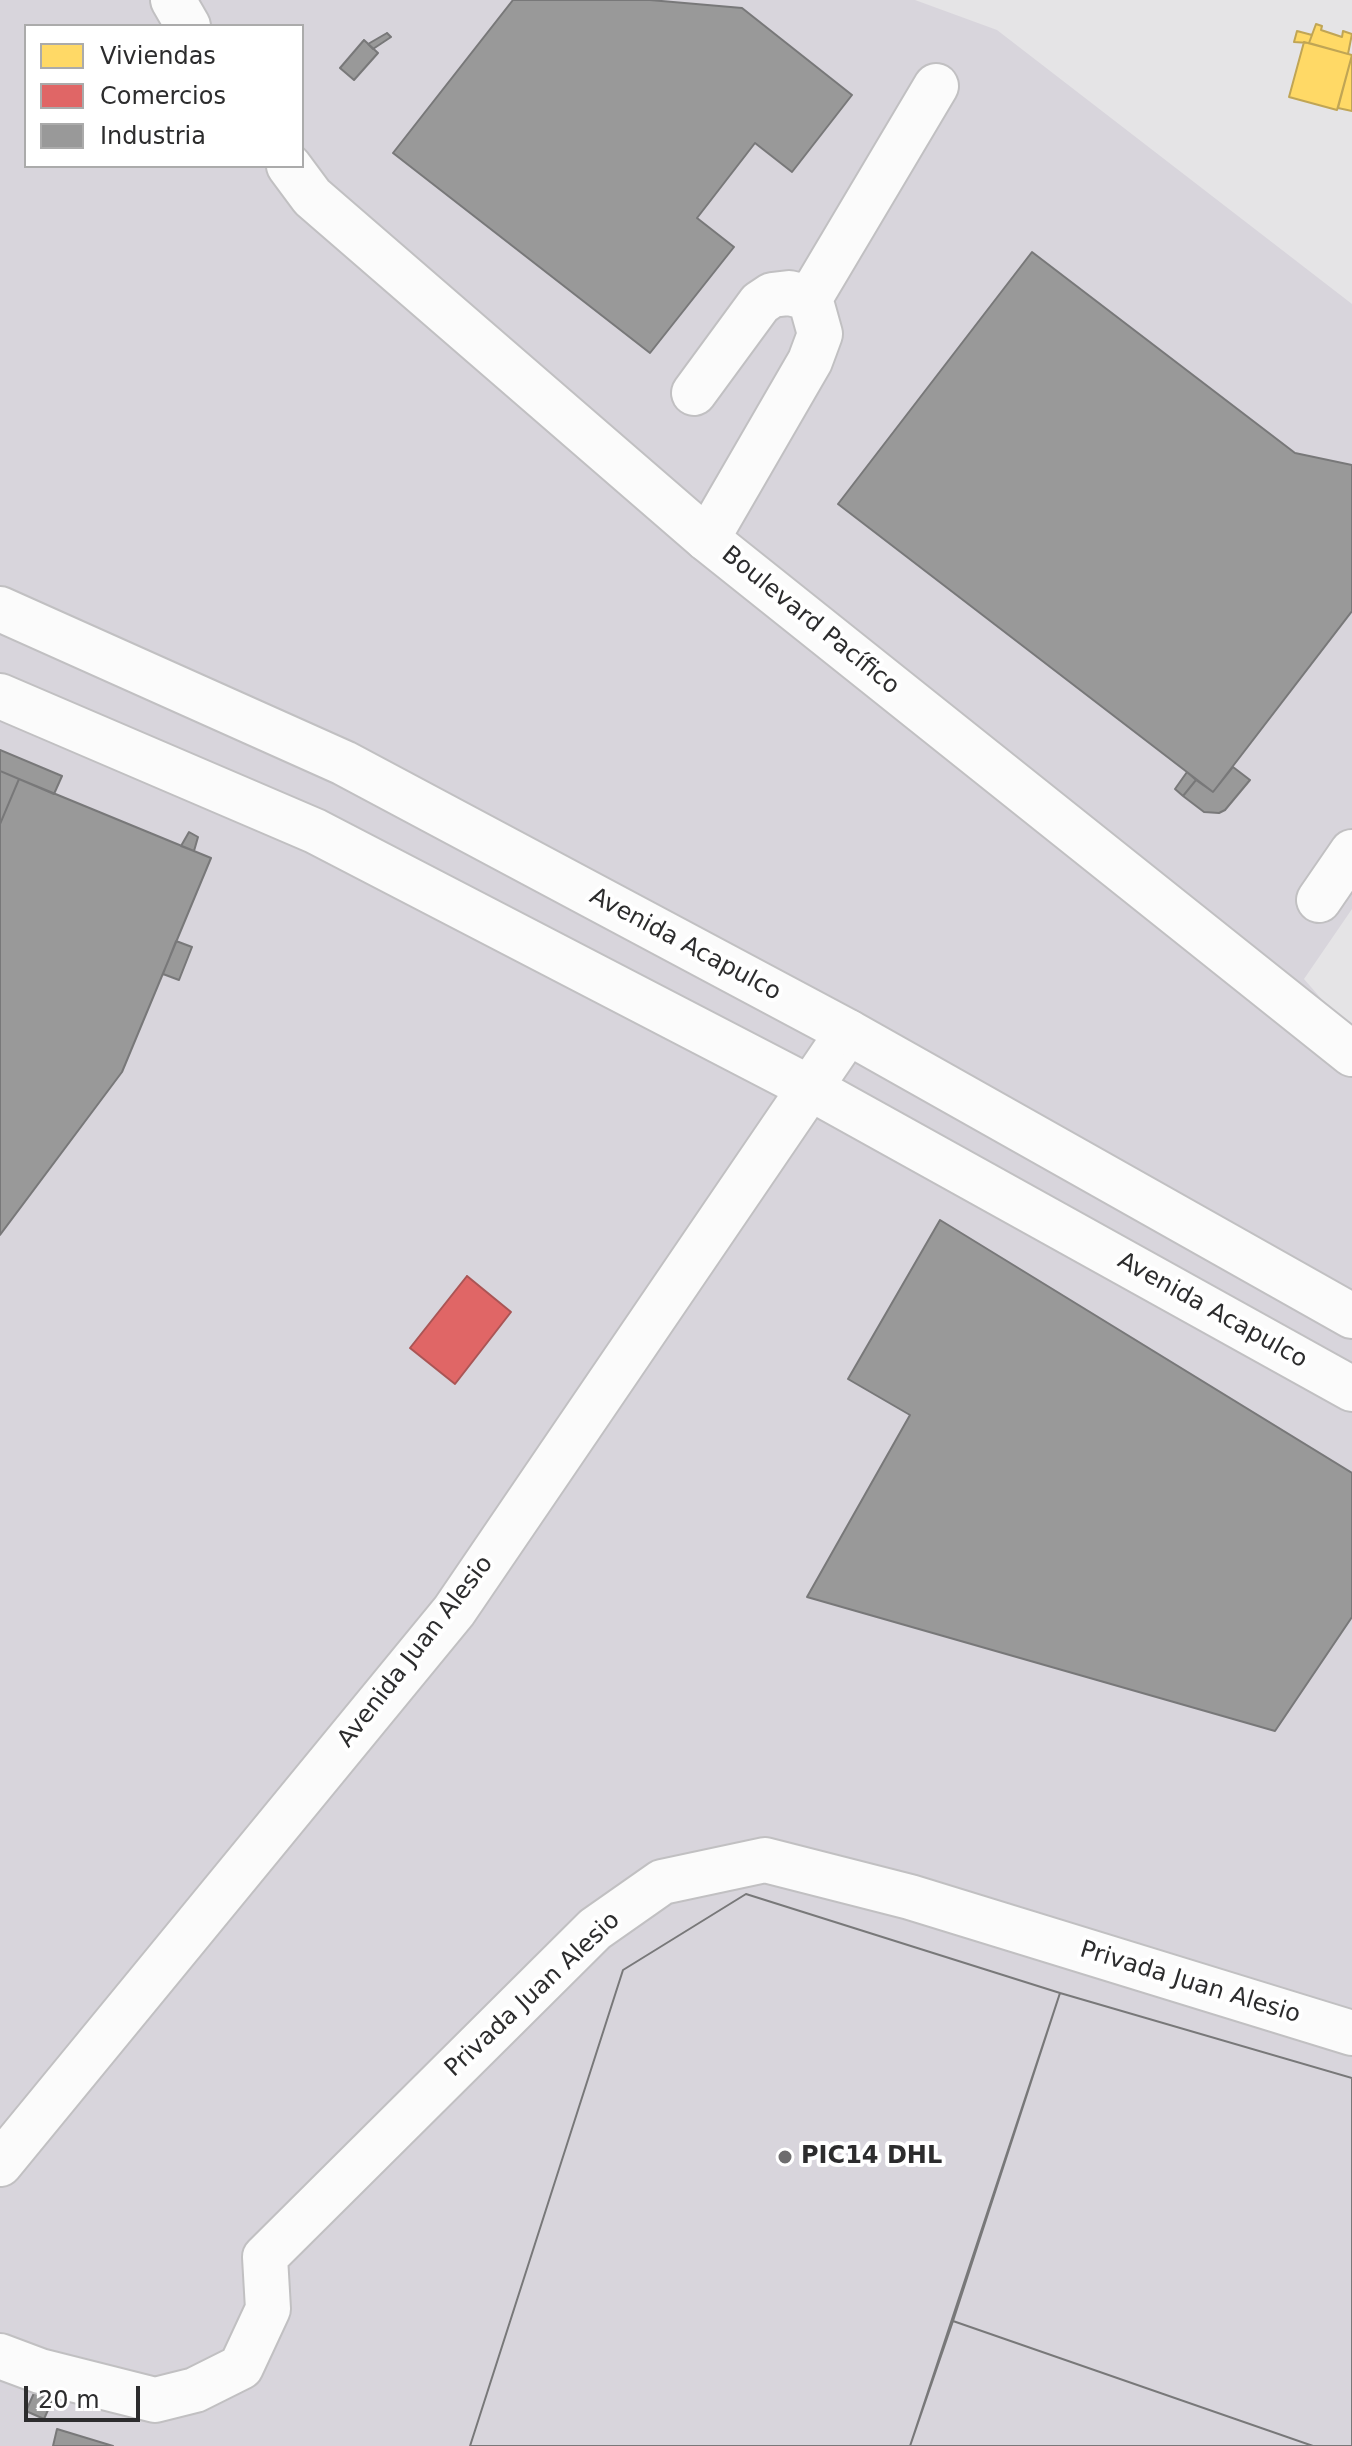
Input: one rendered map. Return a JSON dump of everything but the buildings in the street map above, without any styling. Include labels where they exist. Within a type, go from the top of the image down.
[{"type":"main road","points":[[173,0],[187,24]]},
{"type":"main road","points":[[707,539],[810,361],[820,334],[810,298],[936,86]]},
{"type":"main road","name":"Boulevard Pacífico","points":[[290,168],[312,197],[707,539],[1352,1054]]},
{"type":"main road","points":[[694,393],[760,303],[772,295],[789,293],[810,298]]},
{"type":"main road","name":"Avenida Acapulco","points":[[0,609],[344,763],[848,1032],[1352,1316]]},
{"type":"main road","name":"Avenida Acapulco","points":[[0,696],[315,831],[810,1088],[1352,1389]]},
{"type":"main road","points":[[1319,900],[1352,852]]},
{"type":"main road","name":"Avenida Juan Alesio","points":[[0,2164],[454,1611],[848,1032]]},
{"type":"main road","name":"Privada Juan Alesio","points":[[0,2356],[40,2371],[155,2400],[195,2390],[241,2367],[268,2309],[265,2257],[595,1929],[662,1882],[765,1860],[910,1897],[1352,2033]]},
{"type":"shaded area","points":[[0,0],[915,0],[997,30],[1352,304],[1352,909],[1304,979],[1352,1034],[1352,2446],[0,2446]]},
{"type":"place","name":"PIC14 DHL","points":[[785,2157]]}]
